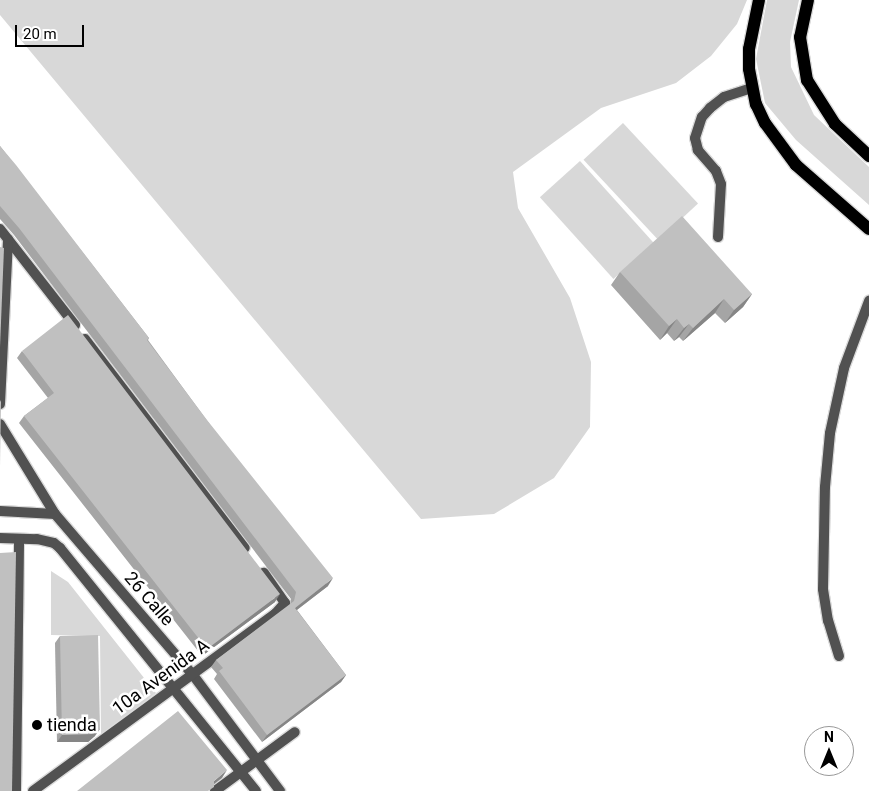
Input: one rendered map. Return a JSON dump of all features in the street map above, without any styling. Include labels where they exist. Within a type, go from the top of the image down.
[{"type":"main road","points":[[759,0],[749,49],[752,88],[765,123],[785,153],[869,229]]},
{"type":"main road","points":[[808,0],[800,37],[807,80],[829,117],[869,156]]},
{"type":"street","points":[[718,237],[721,184],[716,171],[698,150],[695,138],[702,118],[710,108],[724,97],[752,88]]},
{"type":"street","points":[[0,229],[8,239],[0,404]]},
{"type":"street","name":"10a Avenida A","points":[[8,239],[285,603],[193,675],[33,791]]},
{"type":"street","points":[[839,656],[828,621],[823,589],[824,487],[830,433],[844,368],[869,301]]},
{"type":"street","name":"26 Calle","points":[[0,424],[55,514],[193,675],[280,791]]},
{"type":"street","points":[[0,511],[55,514]]},
{"type":"street","points":[[0,538],[19,539],[16,791]]},
{"type":"street","name":"26 Calle","points":[[19,539],[46,541],[60,548],[175,687],[256,791]]},
{"type":"street","points":[[215,791],[295,732]]},
{"type":"shaded area","points":[[0,0],[747,0],[737,24],[711,56],[676,83],[601,108],[513,172],[518,208],[570,298],[591,362],[590,427],[554,478],[494,514],[421,519],[0,15]]},
{"type":"shaded area","points":[[767,0],[799,0],[790,42],[791,67],[814,115],[869,167],[869,205],[796,140],[765,103],[756,59]]},
{"type":"shaded area","points":[[623,123],[698,203],[659,240],[584,160]]},
{"type":"shaded area","points":[[580,161],[654,243],[613,279],[540,197]]},
{"type":"shaded area","points":[[51,571],[68,582],[156,693],[101,736],[100,636],[51,635]]},
{"type":"building","points":[[0,146],[149,338],[147,340],[207,420],[333,578],[295,608],[346,675],[267,735],[219,671],[223,668],[216,660],[294,601],[296,592],[19,228],[0,206]]},
{"type":"building","points":[[682,216],[752,294],[734,310],[724,299],[693,328],[689,324],[684,328],[677,319],[669,326],[620,272]]},
{"type":"building","points":[[0,247],[4,248],[0,347]]},
{"type":"building","points":[[68,315],[280,594],[207,649],[24,416],[54,393],[22,351]]},
{"type":"building","points":[[0,400],[1,402],[0,466]]},
{"type":"building","points":[[16,552],[12,791],[0,791],[0,553]]},
{"type":"building","points":[[98,635],[100,729],[93,734],[62,735],[60,636]]},
{"type":"building","points":[[178,711],[227,770],[214,781],[214,787],[208,791],[77,791]]},
{"type":"place","name":"tienda","points":[[37,725]]}]
